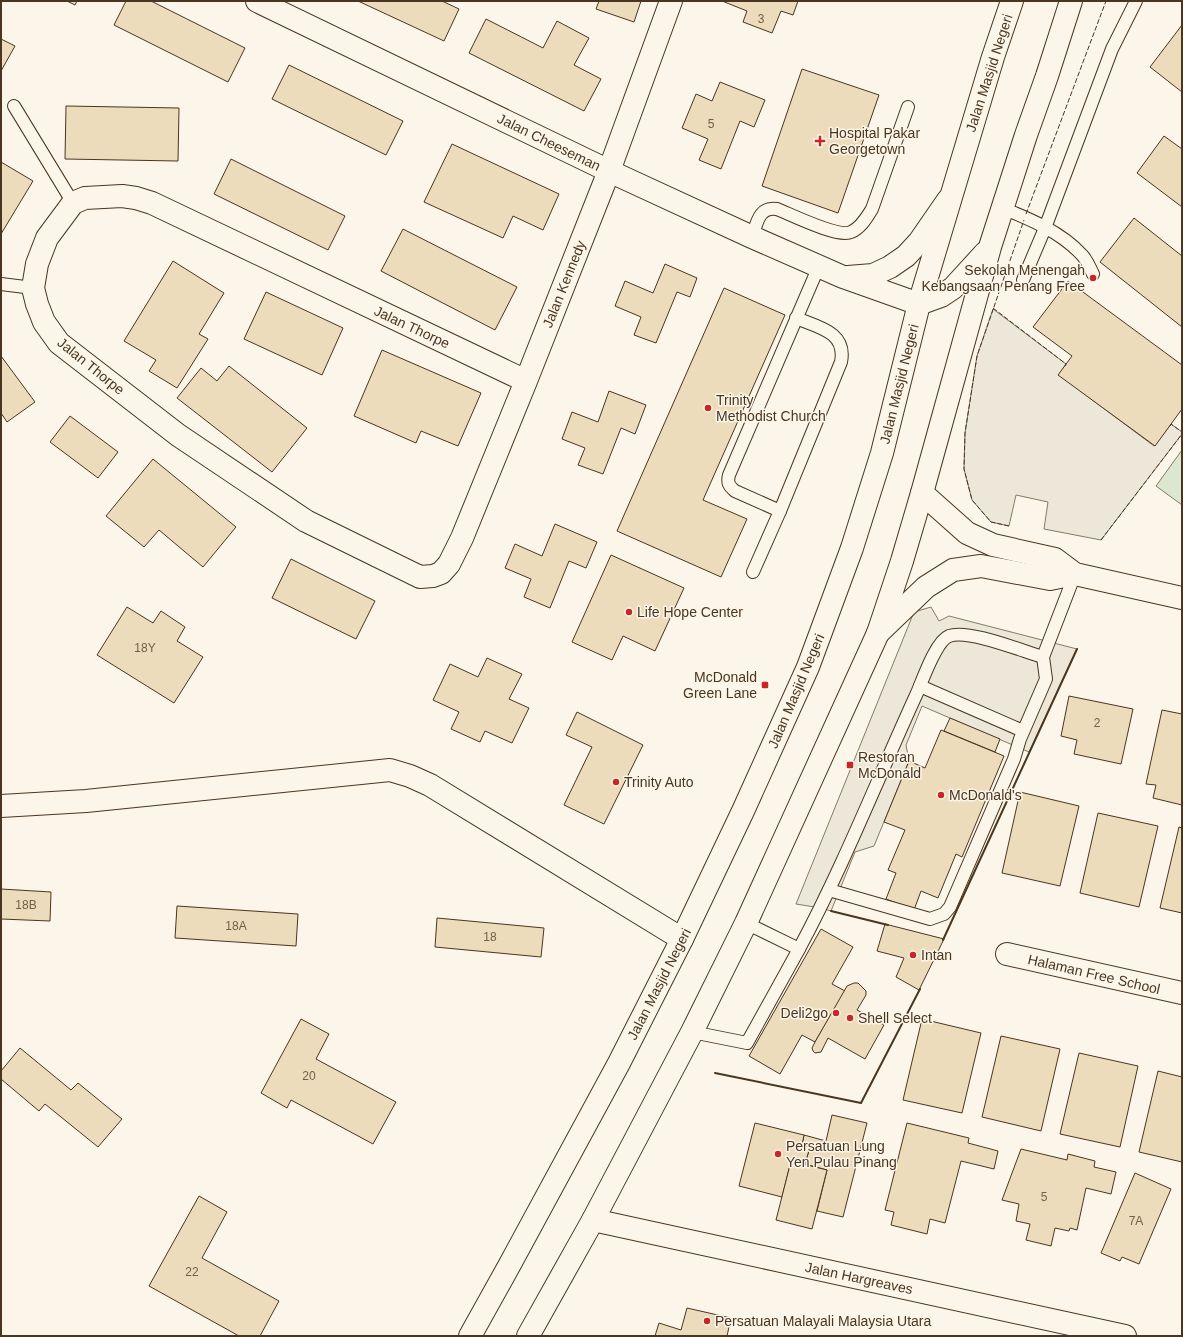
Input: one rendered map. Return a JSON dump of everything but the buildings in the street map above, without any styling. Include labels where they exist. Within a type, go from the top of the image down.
[{"type":"main road","name":"Jalan Cheeseman","points":[[257,1],[609,171],[752,237],[843,277],[919,304]]},
{"type":"main road","name":"Jalan Kennedy","points":[[449,564],[479,498],[609,171],[671,1]]},
{"type":"main road","name":"Jalan Masjid Negeri","points":[[470,1336],[619,1063],[682,938],[743,811],[808,666],[852,548],[882,453],[919,304],[991,64],[1012,1]]},
{"type":"main road","points":[[528,1336],[593,1220],[692,1032],[746,923],[878,633],[902,561],[922,493],[990,247],[1072,1]]},
{"type":"main road","name":"Jalan Thorpe","points":[[449,564],[441,573],[433,576],[420,576],[306,521],[178,434],[59,342],[44,322],[37,304],[33,288],[37,264],[48,238],[73,203],[85,198],[122,196],[136,198],[152,204],[526,381]]},
{"type":"main road","name":"Jalan Cheeseman","points":[[843,277],[873,275],[890,267],[906,256],[919,242],[951,196]]},
{"type":"main road","points":[[919,304],[941,296],[953,288],[990,247]]},
{"type":"main road","points":[[922,493],[967,533],[993,545],[1054,559],[1075,574],[1182,598]]},
{"type":"main road","points":[[878,633],[926,587],[953,570],[981,566],[1050,579],[1075,574]]},
{"type":"main road","points":[[1,806],[86,801],[390,770],[410,776],[430,785],[682,938]]},
{"type":"main road","name":"Halaman Free School","points":[[1007,954],[1182,993]]},
{"type":"main road","name":"Jalan Hargreaves","points":[[593,1220],[1125,1336]]},
{"type":"lane","points":[[1023,280],[1045,228],[1112,49],[1136,1]]},
{"type":"lane","points":[[14,106],[73,203]]},
{"type":"lane","points":[[752,237],[761,215],[765,210],[771,208],[777,208],[833,232],[851,233],[863,224],[872,209],[908,107]]},
{"type":"lane","points":[[1002,208],[1062,237],[1083,256],[1093,274]]},
{"type":"lane","points":[[780,511],[735,491],[730,487],[728,481],[729,475],[819,266]]},
{"type":"lane","points":[[1,284],[33,288]]},
{"type":"lane","points":[[754,572],[841,362],[842,354],[840,345],[835,337],[828,332],[796,318]]},
{"type":"lane","points":[[828,890],[930,919],[944,914],[950,907],[1014,760],[1023,731],[1046,679],[1043,657],[1075,574]]},
{"type":"lane","points":[[692,1032],[747,1043],[821,908],[938,646],[943,640],[950,636],[958,635],[980,637],[1043,657]]},
{"type":"lane","points":[[920,686],[1023,731]]},
{"type":"lane","points":[[746,923],[799,949]]},
{"type":"green space","points":[[1182,450],[1182,505],[1156,486]]},
{"type":"shaded area","points":[[993,309],[1066,364],[1059,375],[1154,446],[1171,424],[1182,432],[1101,540],[1044,529],[1048,502],[1016,495],[1009,526],[991,522],[972,500],[964,469],[965,433],[977,356]]},
{"type":"shaded area","points":[[931,607],[939,621],[949,616],[1077,649],[1029,752],[922,706],[906,745],[909,761],[874,846],[855,852],[831,911],[796,904],[914,612]]},
{"type":"fence","points":[[1026,214],[1106,1]]},
{"type":"fence","points":[[1009,526],[991,522],[972,500],[964,469],[965,433],[977,356],[1024,220]]},
{"type":"fence","points":[[993,308],[1066,364],[1065,366]]},
{"type":"fence","points":[[1170,426],[1171,424],[1182,432]]},
{"type":"fence","points":[[1101,540],[1182,434]]},
{"type":"wall","points":[[943,940],[1077,649]]},
{"type":"wall","points":[[831,911],[888,925]]},
{"type":"wall","points":[[715,1073],[861,1103],[920,989]]},
{"type":"place","name":"Hospital Pakar Georgetown","points":[[820,141]]},
{"type":"place","name":"Sekolah Menengah Kebangsaan Penang Free","points":[[1093,278]]},
{"type":"place","name":"Trinity Methodist Church","points":[[708,408]]},
{"type":"place","name":"Life Hope Center","points":[[629,612]]},
{"type":"place","name":"McDonald Green Lane","points":[[765,685]]},
{"type":"place","name":"Restoran McDonald","points":[[850,765]]},
{"type":"place","name":"Trinity Auto","points":[[616,782]]},
{"type":"place","name":"McDonald's","points":[[941,795]]},
{"type":"place","name":"Intan","points":[[913,955]]},
{"type":"place","name":"Deli2go","points":[[836,1013]]},
{"type":"place","name":"Shell Select","points":[[850,1018]]},
{"type":"place","name":"Persatuan Lung Yen Pulau Pinang","points":[[778,1154]]},
{"type":"place","name":"Persatuan Malayali Malaysia Utara","points":[[707,1321]]}]
